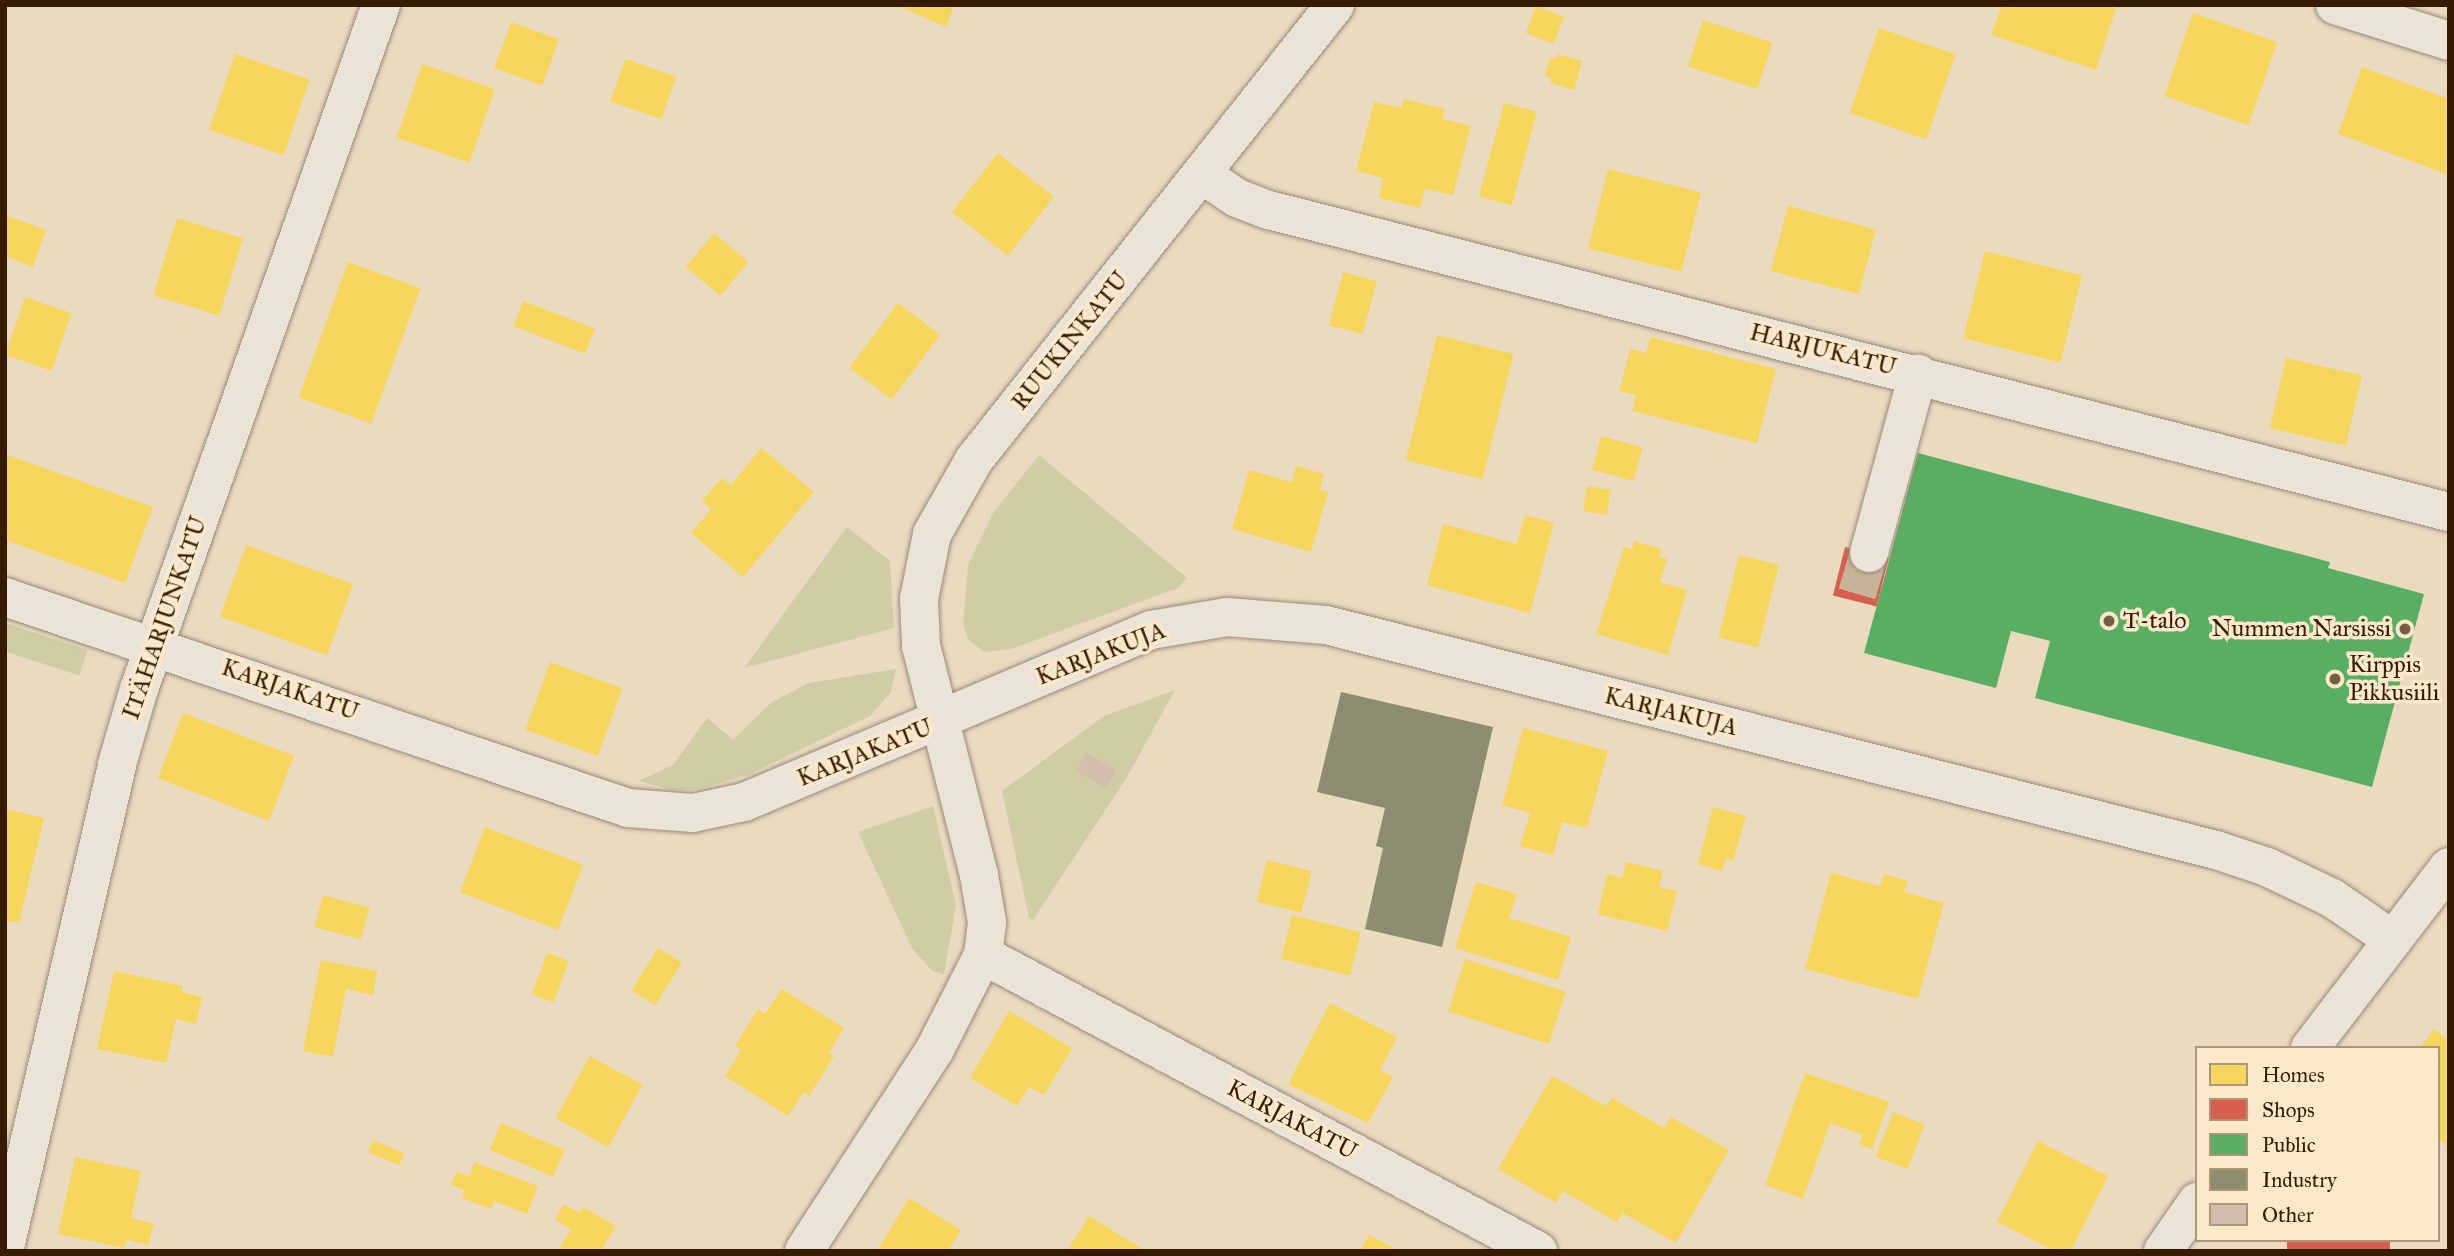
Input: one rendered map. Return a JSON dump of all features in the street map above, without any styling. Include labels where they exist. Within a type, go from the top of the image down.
[{"type":"street","name":"ITÄHARJUNKATU","points":[[5,1247],[117,764],[155,644],[381,5]]},
{"type":"street","name":"RUUKINKATU","points":[[939,719],[921,646],[919,599],[925,558],[944,506],[974,460],[1203,175],[1335,5]]},
{"type":"street","points":[[2335,5],[2449,41]]},
{"type":"street","name":"HARJUKATU","points":[[1203,175],[1237,198],[1269,210],[2449,512]]},
{"type":"street","points":[[1869,553],[1918,374]]},
{"type":"street","name":"KARJAKATU","points":[[5,597],[155,644],[628,808],[656,812],[717,811],[939,719],[979,875],[987,922],[983,956],[1538,1251]]},
{"type":"street","name":"KARJAKUJA","points":[[939,719],[1151,631],[1227,617],[1326,625],[2216,850],[2267,867],[2332,898],[2393,940]]},
{"type":"street","points":[[2312,1046],[2449,867]]},
{"type":"street","points":[[804,1251],[934,1051],[983,956]]},
{"type":"street","points":[[2163,1251],[2195,1205]]},
{"type":"shaded area","points":[[1039,455],[1187,578],[1178,588],[1011,649],[984,652],[968,639],[963,624],[968,565],[993,513]]},
{"type":"shaded area","points":[[847,527],[890,561],[894,628],[744,668]]},
{"type":"shaded area","points":[[5,623],[88,650],[79,676],[5,651]]},
{"type":"shaded area","points":[[896,669],[891,692],[870,716],[748,775],[699,789],[673,790],[638,781],[673,765],[707,718],[733,740],[772,702],[809,683]]},
{"type":"shaded area","points":[[1175,690],[1127,777],[1033,920],[1029,918],[1002,791],[1104,716]]},
{"type":"shaded area","points":[[933,806],[956,905],[944,975],[931,970],[912,948],[858,832]]},
{"type":"building: Homes","points":[[896,5],[954,5],[946,27]]},
{"type":"building: Homes","points":[[2002,5],[2117,5],[2096,70],[1991,35]]},
{"type":"building: Homes","points":[[1536,6],[1564,17],[1554,44],[1526,33]]},
{"type":"building: Homes","points":[[2193,13],[2277,42],[2249,125],[2164,96]]},
{"type":"building: Homes","points":[[1703,20],[1772,43],[1757,89],[1688,67]]},
{"type":"building: Homes","points":[[511,22],[559,39],[542,85],[494,68]]},
{"type":"building: Homes","points":[[1879,28],[1956,54],[1926,139],[1850,113]]},
{"type":"building: Homes","points":[[235,54],[310,80],[284,155],[209,130]]},
{"type":"building: Homes","points":[[1558,54],[1582,61],[1574,90],[1550,83],[1552,78],[1545,76],[1550,58],[1556,59]]},
{"type":"building: Homes","points":[[625,59],[676,77],[661,119],[610,102]]},
{"type":"building: Homes","points":[[422,64],[495,89],[469,163],[397,138]]},
{"type":"building: Homes","points":[[2362,67],[2449,99],[2449,175],[2338,134]]},
{"type":"building: Homes","points":[[1404,99],[1445,109],[1442,119],[1471,126],[1453,195],[1425,189],[1420,208],[1379,198],[1383,178],[1356,171],[1374,102],[1401,108]]},
{"type":"building: Homes","points":[[1504,103],[1537,112],[1512,205],[1479,197]]},
{"type":"building: Homes","points":[[998,153],[1054,197],[1008,256],[952,212]]},
{"type":"building: Homes","points":[[1608,169],[1701,192],[1681,272],[1588,249]]},
{"type":"building: Homes","points":[[1788,206],[1876,230],[1859,294],[1771,271]]},
{"type":"building: Homes","points":[[5,215],[46,230],[33,267],[5,256]]},
{"type":"building: Homes","points":[[177,218],[243,238],[219,316],[153,295]]},
{"type":"building: Homes","points":[[714,233],[748,262],[720,296],[686,267]]},
{"type":"building: Homes","points":[[1985,251],[2082,275],[2060,363],[1963,338]]},
{"type":"building: Homes","points":[[348,262],[420,288],[371,424],[299,397]]},
{"type":"building: Homes","points":[[1343,272],[1377,281],[1363,334],[1329,325]]},
{"type":"building: Homes","points":[[25,297],[71,313],[51,371],[5,355]]},
{"type":"building: Homes","points":[[523,301],[595,329],[585,354],[513,326]]},
{"type":"building: Homes","points":[[898,303],[940,335],[892,400],[849,368]]},
{"type":"building: Homes","points":[[1437,335],[1514,354],[1482,479],[1406,460]]},
{"type":"building: Homes","points":[[1651,337],[1776,369],[1757,443],[1632,411],[1636,395],[1619,391],[1630,349],[1646,353]]},
{"type":"building: Homes","points":[[2286,358],[2362,376],[2346,446],[2270,428]]},
{"type":"building: Homes","points":[[1601,436],[1643,447],[1633,481],[1592,470]]},
{"type":"building: Homes","points":[[761,448],[814,492],[743,577],[691,533],[711,509],[702,501],[722,478],[731,485]]},
{"type":"building: Homes","points":[[5,454],[153,507],[125,583],[5,540]]},
{"type":"building: Homes","points":[[1296,466],[1324,474],[1320,490],[1328,492],[1311,552],[1232,529],[1249,470],[1292,482]]},
{"type":"building: Homes","points":[[1587,486],[1611,490],[1607,514],[1583,511]]},
{"type":"building: Homes","points":[[1525,515],[1554,523],[1530,613],[1427,585],[1443,524],[1517,544]]},
{"type":"building: Homes","points":[[1634,541],[1661,549],[1659,557],[1667,559],[1660,582],[1687,590],[1668,655],[1596,634],[1624,547],[1632,549]]},
{"type":"building: Homes","points":[[246,545],[353,584],[327,655],[220,616]]},
{"type":"building: Homes","points":[[1739,555],[1779,565],[1758,647],[1718,637]]},
{"type":"building: Homes","points":[[550,662],[622,688],[598,756],[525,730]]},
{"type":"building: Homes","points":[[183,713],[294,756],[269,821],[158,778]]},
{"type":"building: Homes","points":[[1523,728],[1608,751],[1587,828],[1562,822],[1553,855],[1520,846],[1530,813],[1502,805]]},
{"type":"building: Homes","points":[[1713,807],[1746,816],[1733,861],[1726,859],[1722,871],[1698,864]]},
{"type":"building: Homes","points":[[5,809],[44,818],[19,923],[5,920]]},
{"type":"building: Homes","points":[[485,827],[583,865],[558,930],[460,892]]},
{"type":"building: Homes","points":[[1267,860],[1312,871],[1301,913],[1257,902]]},
{"type":"building: Homes","points":[[1626,862],[1663,871],[1659,887],[1677,891],[1667,931],[1598,914],[1607,874],[1622,878]]},
{"type":"building: Homes","points":[[1831,873],[1880,886],[1884,874],[1908,881],[1904,892],[1944,903],[1918,999],[1805,969]]},
{"type":"building: Homes","points":[[1476,882],[1517,894],[1509,918],[1571,937],[1558,980],[1455,948]]},
{"type":"building: Homes","points":[[323,895],[369,907],[361,939],[314,927]]},
{"type":"building: Homes","points":[[1292,915],[1361,932],[1350,976],[1281,959]]},
{"type":"building: Homes","points":[[658,948],[682,963],[655,1005],[632,990]]},
{"type":"building: Homes","points":[[547,953],[569,961],[554,1002],[532,994]]},
{"type":"building: Homes","points":[[1465,959],[1566,992],[1549,1044],[1448,1011]]},
{"type":"building: Homes","points":[[321,960],[377,971],[373,995],[346,989],[333,1057],[303,1051]]},
{"type":"building: Homes","points":[[114,971],[183,986],[182,992],[202,997],[196,1024],[176,1019],[166,1063],[97,1049]]},
{"type":"building: Homes","points":[[782,989],[844,1028],[829,1053],[834,1056],[809,1096],[804,1092],[788,1116],[725,1076],[741,1050],[735,1046],[758,1009],[765,1014]]},
{"type":"building: Homes","points":[[1330,1003],[1397,1037],[1380,1070],[1393,1077],[1368,1123],[1288,1084]]},
{"type":"building: Homes","points":[[1009,1011],[1072,1048],[1044,1095],[1029,1087],[1017,1106],[970,1078]]},
{"type":"building: Homes","points":[[2434,1029],[2449,1041],[2449,1147],[2440,1140],[2440,1046],[2421,1046]]},
{"type":"building: Homes","points":[[590,1056],[642,1085],[608,1147],[556,1118]]},
{"type":"building: Homes","points":[[1805,1073],[1889,1102],[1872,1149],[1859,1144],[1863,1135],[1830,1123],[1803,1199],[1765,1185]]},
{"type":"building: Homes","points":[[1552,1076],[1606,1106],[1612,1098],[1664,1128],[1671,1117],[1729,1150],[1676,1243],[1623,1213],[1617,1222],[1563,1191],[1556,1203],[1498,1169]]},
{"type":"building: Homes","points":[[1893,1112],[1925,1124],[1908,1169],[1876,1157]]},
{"type":"building: Homes","points":[[501,1123],[565,1150],[553,1177],[490,1150]]},
{"type":"building: Homes","points":[[373,1140],[404,1153],[399,1165],[368,1152]]},
{"type":"building: Homes","points":[[2038,1141],[2108,1176],[2071,1251],[2055,1251],[1997,1222]]},
{"type":"building: Homes","points":[[75,1157],[141,1171],[131,1218],[154,1224],[148,1245],[127,1240],[124,1248],[58,1234]]},
{"type":"building: Homes","points":[[474,1162],[538,1186],[527,1214],[494,1201],[491,1209],[462,1198],[464,1190],[451,1185],[456,1172],[469,1176]]},
{"type":"building: Homes","points":[[909,1198],[961,1230],[948,1251],[877,1251]]},
{"type":"building: Homes","points":[[564,1204],[579,1213],[583,1207],[616,1226],[601,1251],[558,1251],[571,1229],[555,1220]]},
{"type":"building: Homes","points":[[1089,1216],[1146,1251],[1067,1251]]},
{"type":"building: Homes","points":[[1369,1235],[1399,1251],[1360,1251]]},
{"type":"building: Shops","points":[[1845,547],[1889,558],[1877,606],[1833,596]]},
{"type":"building: Shops","points":[[2287,1242],[2390,1242],[2390,1251],[2287,1251]]},
{"type":"building: Public","name":"T-talo","points":[[1918,453],[2330,562],[2328,568],[2424,594],[2372,787],[2035,698],[2050,641],[2011,631],[1996,688],[1864,653]]},
{"type":"building: Industry","points":[[1341,692],[1493,727],[1442,947],[1365,929],[1383,848],[1376,846],[1385,808],[1317,792]]},
{"type":"building: Other","points":[[1086,753],[1117,770],[1106,788],[1076,771]]},
{"type":"tunnel","points":[[1857,594],[1869,553]]},
{"type":"place","name":"T-talo","points":[[2109,621]]},
{"type":"place","name":"Nummen Narsissi","points":[[2405,629]]},
{"type":"place","name":"Kirppis Pikkusiili","points":[[2335,679]]}]
